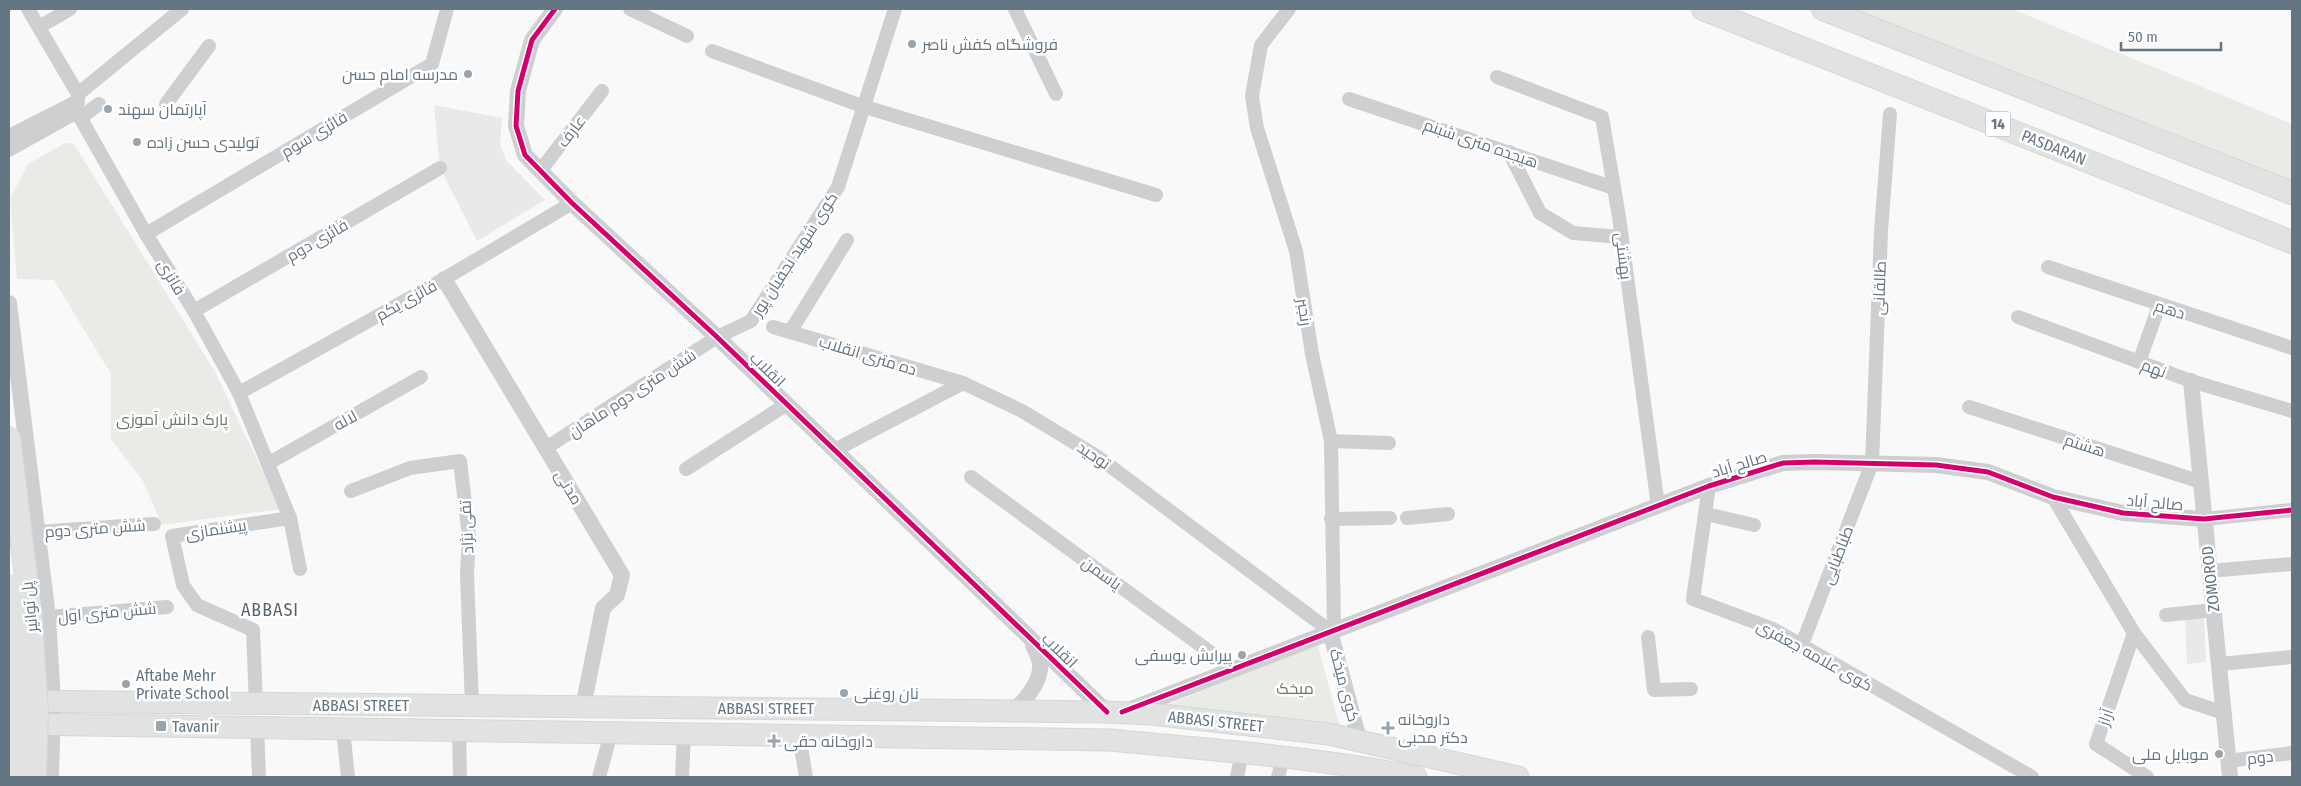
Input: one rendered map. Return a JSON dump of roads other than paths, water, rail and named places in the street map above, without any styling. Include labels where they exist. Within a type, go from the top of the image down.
[{"type":"highway","name":"PASDARAN","points":[[1703,9],[2292,242]]},
{"type":"highway","points":[[1823,9],[2292,192]]},
{"type":"highway","name":"پل توانیر","points":[[9,437],[31,617],[38,712],[34,777]]},
{"type":"highway","name":"پل توانیر","points":[[9,585],[13,618],[18,713],[15,777]]},
{"type":"main road","name":"ABBASI STREET","points":[[9,701],[256,705],[1114,712],[1291,728],[1359,739],[1509,776]]},
{"type":"main road","points":[[480,706],[488,731]]},
{"type":"main road","name":"ABBASI STREET","points":[[9,723],[1110,740],[1242,753],[1281,767],[1416,777]]},
{"type":"street","name":"فائزی","points":[[28,9],[146,234],[194,311],[239,393],[269,462],[290,518],[300,569]]},
{"type":"street","points":[[39,27],[70,9]]},
{"type":"street","points":[[9,150],[78,106],[182,9]]},
{"type":"street","name":"فائزی سوم","points":[[146,234],[432,64],[447,9]]},
{"type":"street","name":"انقلاب","points":[[555,9],[532,40],[518,91],[516,126],[525,155],[572,203],[717,337],[1030,638],[1114,712]]},
{"type":"street","points":[[630,9],[687,36]]},
{"type":"street","name":"کوی شهید نجفیان پور","points":[[717,337],[751,321],[838,187],[862,106],[895,9]]},
{"type":"street","points":[[1015,9],[1056,94]]},
{"type":"street","name":"رنجبر","points":[[1289,9],[1261,45],[1252,96],[1257,128],[1296,251],[1312,354],[1331,441],[1332,630]]},
{"type":"street","points":[[166,104],[209,46]]},
{"type":"street","points":[[712,51],[862,106],[1156,195]]},
{"type":"street","name":"بهشتی","points":[[1497,77],[1602,117],[1614,188],[1658,506]]},
{"type":"street","name":"عارف","points":[[540,171],[602,91]]},
{"type":"street","name":"هیجده متری شبنم","points":[[1349,99],[1614,188]]},
{"type":"street","points":[[9,136],[78,106],[99,104]]},
{"type":"street","name":"طالقانی","points":[[1872,463],[1881,231],[1890,114]]},
{"type":"street","points":[[1508,152],[1540,213],[1573,233],[1621,237]]},
{"type":"street","name":"فائزی دوم","points":[[194,311],[440,168]]},
{"type":"street","name":"فائزی یکم","points":[[239,393],[444,279],[572,203]]},
{"type":"street","points":[[790,332],[848,240]]},
{"type":"street","name":"دهم","points":[[2048,267],[2159,306],[2292,348]]},
{"type":"street","name":"مدنی","points":[[444,279],[622,575],[616,595],[603,608],[583,707]]},
{"type":"street","points":[[9,303],[48,623],[53,702],[51,777]]},
{"type":"street","points":[[2139,362],[2159,306]]},
{"type":"street","name":"نهم","points":[[2018,317],[2191,382],[2292,411]]},
{"type":"street","name":"ده متری انقلاب","points":[[773,327],[963,383]]},
{"type":"street","name":"شش متری دوم ماهان","points":[[546,448],[717,337]]},
{"type":"street","name":"لاله","points":[[269,462],[421,377]]},
{"type":"street","name":"ZOMOROD","points":[[2191,382],[2230,777]]},
{"type":"street","points":[[835,450],[963,383]]},
{"type":"street","name":"توحید","points":[[963,383],[1022,411],[1098,457],[1332,630]]},
{"type":"street","points":[[686,469],[787,404]]},
{"type":"street","name":"هشتم","points":[[1969,407],[2201,482]]},
{"type":"street","points":[[1331,441],[1389,443]]},
{"type":"street","name":"تقی نژاد","points":[[351,491],[410,468],[460,461],[468,537],[467,574],[480,706]]},
{"type":"street","name":"صالح آباد","points":[[1114,712],[1233,669],[1709,486],[1783,463],[1936,465],[1988,472],[2052,497],[2123,513],[2204,519]]},
{"type":"street","name":"طباطبایی","points":[[1801,647],[1872,463]]},
{"type":"street","name":"یاسمن","points":[[972,477],[1233,669]]},
{"type":"street","name":"کوی علامه جعفری","points":[[1709,486],[1694,599],[1773,629],[1801,647],[2032,777]]},
{"type":"street","points":[[2052,497],[2134,633],[2185,700],[2224,713]]},
{"type":"street","points":[[2204,519],[2292,510]]},
{"type":"street","points":[[1408,518],[1448,514]]},
{"type":"street","points":[[1706,514],[1754,525]]},
{"type":"street","name":"پیشنمازی","points":[[256,705],[253,630],[198,605],[183,584],[172,536],[290,518]]},
{"type":"street","points":[[1331,519],[1390,518]]},
{"type":"street","name":"شش متری دوم","points":[[36,532],[154,524]]},
{"type":"street","points":[[2209,572],[2292,564]]},
{"type":"street","name":"شش متری اول","points":[[48,623],[167,607]]},
{"type":"street","points":[[2166,615],[2214,610]]},
{"type":"street","points":[[9,640],[22,642],[37,638],[48,623]]},
{"type":"street","name":"کوی میخک","points":[[1332,630],[1359,739]]},
{"type":"street","name":"آراز","points":[[2134,633],[2096,744],[2147,777]]},
{"type":"street","points":[[1648,637],[1654,690],[1691,689]]},
{"type":"street","points":[[1014,710],[1027,697],[1036,681],[1040,664],[1030,638]]},
{"type":"street","points":[[2220,664],[2292,657]]},
{"type":"street","points":[[257,727],[259,777]]},
{"type":"street","points":[[342,729],[348,777]]},
{"type":"street","points":[[459,731],[460,777]]},
{"type":"street","points":[[599,777],[611,733]]},
{"type":"street","points":[[682,777],[684,734]]},
{"type":"street","points":[[799,736],[806,777]]},
{"type":"street","points":[[1237,777],[1242,753]]},
{"type":"street","name":"دوم","points":[[2228,761],[2292,753]]},
{"type":"place","name":"فروشگاه کفش ناصر","points":[[912,44]]},
{"type":"place","name":"مدرسه امام حسن","points":[[468,74]]},
{"type":"place","name":"آپارتمان سهند","points":[[108,109]]},
{"type":"place","name":"تولیدی حسن زاده","points":[[137,142]]},
{"type":"place","name":"پیرایش یوسفی","points":[[1242,655]]},
{"type":"place","name":"Aftabe Mehr Private School","points":[[126,684]]},
{"type":"place","name":"نان روغنی","points":[[844,693]]},
{"type":"place","name":"Tavanir","points":[[161,726]]},
{"type":"place","name":"داروخانه دکتر محبی","points":[[1388,728]]},
{"type":"place","name":"داروخانه حقی","points":[[774,741]]},
{"type":"place","name":"موبایل ملی","points":[[2219,754]]},
{"type":"district","name":"ABBASI","points":[[270,610]]},
{"type":"park label","name":"پارک دانش آموزی","points":[[172,419]]},
{"type":"park label","name":"میخک","points":[[1295,688]]}]
